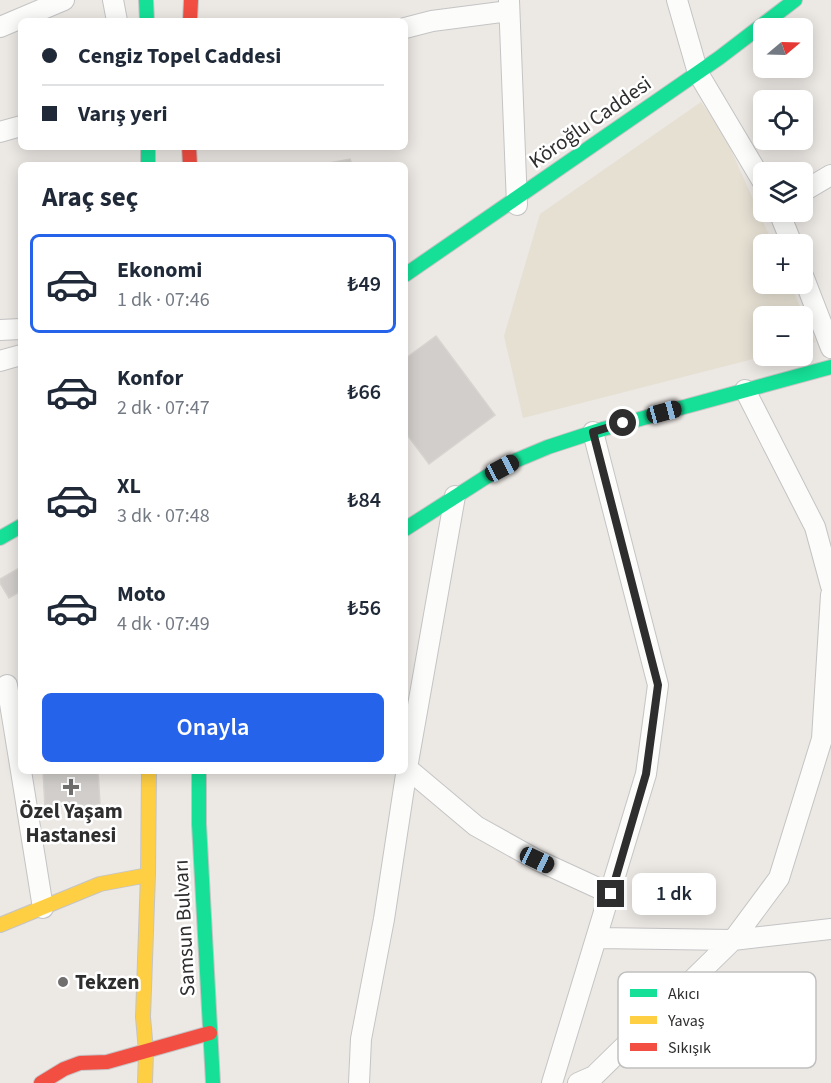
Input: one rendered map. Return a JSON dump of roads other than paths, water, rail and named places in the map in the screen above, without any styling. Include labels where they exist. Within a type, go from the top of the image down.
[{"type":"street","points":[[21,18],[64,0]]},
{"type":"street","points":[[113,0],[116,18]]},
{"type":"street","points":[[146,0],[147,18]]},
{"type":"street","points":[[677,0],[698,73],[753,166]]},
{"type":"street","name":"Köroğlu Caddesi","points":[[408,273],[517,202],[698,73],[795,0]]},
{"type":"street","points":[[408,27],[509,6],[517,202]]},
{"type":"street","points":[[0,27],[18,19]]},
{"type":"street","points":[[0,132],[18,127]]},
{"type":"street","points":[[813,186],[831,175]]},
{"type":"street","points":[[810,294],[831,348]]},
{"type":"street","points":[[0,330],[18,329]]},
{"type":"street","points":[[0,361],[18,356]]},
{"type":"street","points":[[408,527],[455,495],[517,460],[593,432],[831,367]]},
{"type":"street","points":[[745,390],[823,523],[831,586]]},
{"type":"street","points":[[552,1083],[598,938],[646,774],[658,685],[593,432]]},
{"type":"street","points":[[408,762],[455,495]]},
{"type":"street","points":[[0,538],[18,528]]},
{"type":"street","points":[[700,972],[733,940],[779,878],[827,733],[831,595]]},
{"type":"street","points":[[9,684],[18,749]]},
{"type":"street","points":[[408,769],[476,826],[537,860],[611,894]]},
{"type":"street","points":[[21,774],[43,908]]},
{"type":"street","points":[[145,1083],[146,1051],[143,1017],[149,774]]},
{"type":"street","name":"Samsun Bulvarı","points":[[199,774],[213,1083]]},
{"type":"street","points":[[359,1083],[361,1039],[384,919],[406,774]]},
{"type":"street","points":[[0,925],[100,884],[148,875]]},
{"type":"street","points":[[598,938],[733,940],[831,929]]},
{"type":"street","points":[[41,1083],[67,1067],[84,1061],[107,1062],[210,1033]]},
{"type":"street","points":[[578,1083],[594,1076],[618,1053]]},
{"type":"place","name":"Özel Yaşam Hastanesi","points":[[71,787]]},
{"type":"place","name":"Tekzen","points":[[63,982]]}]
